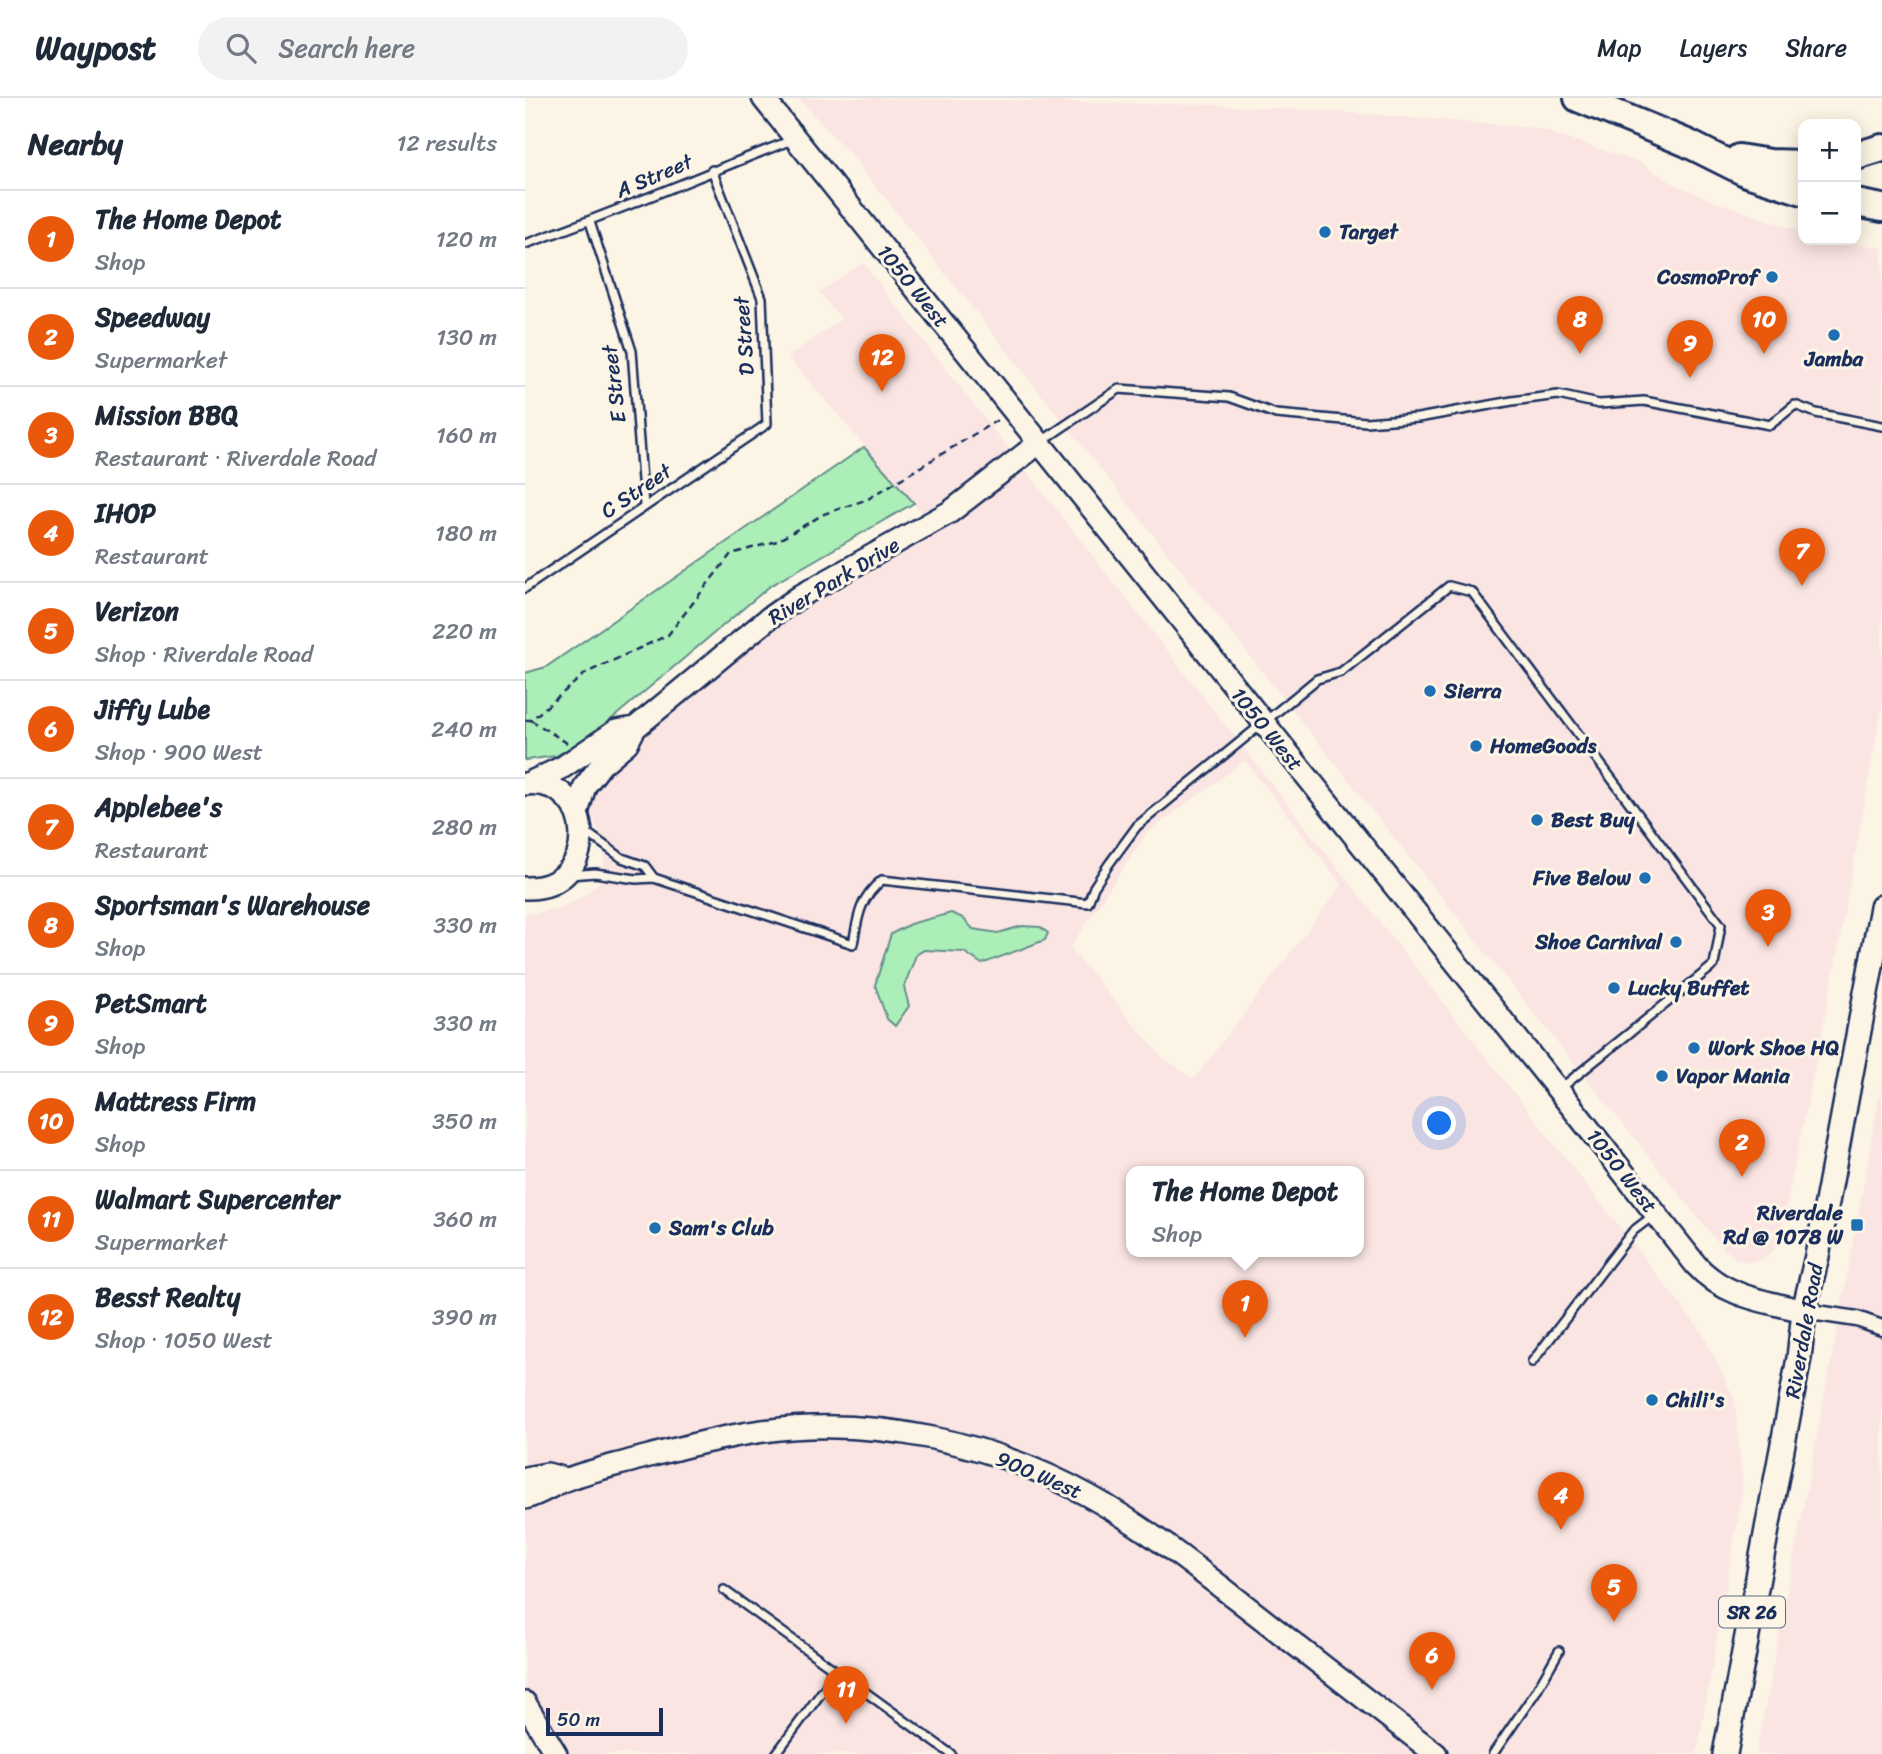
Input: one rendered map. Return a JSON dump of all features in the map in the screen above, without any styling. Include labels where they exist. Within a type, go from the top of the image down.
[{"type":"highway","points":[[1578,98],[1687,143],[1747,173],[1798,189]]},
{"type":"highway","points":[[1687,143],[1754,161],[1798,163]]},
{"type":"highway","points":[[1861,154],[1882,148]]},
{"type":"highway","points":[[1861,204],[1882,208]]},
{"type":"main road","name":"Riverdale Road","points":[[1725,1754],[1799,1358],[1804,1311],[1817,1256],[1882,907]]},
{"type":"street","name":"1050 West","points":[[763,98],[1696,1265],[1719,1286],[1741,1295],[1804,1311]]},
{"type":"street","name":"River Park Drive","points":[[564,875],[573,866],[582,842],[580,821],[585,786],[601,765],[627,743],[635,728],[769,618],[802,595],[950,512],[1039,443]]},
{"type":"street","name":"River Park Drive","points":[[527,784],[563,767],[616,731],[635,728]]},
{"type":"street","points":[[527,784],[544,785],[558,792],[569,801],[580,821]]},
{"type":"street","points":[[529,891],[556,881],[564,875]]},
{"type":"street","points":[[1804,1311],[1857,1319],[1882,1328]]},
{"type":"street","name":"900 West","points":[[525,1499],[566,1479],[717,1439],[784,1430],[827,1428],[891,1432],[946,1441],[995,1455],[1063,1482],[1129,1521],[1225,1590],[1436,1754]]},
{"type":"street","name":"900 West","points":[[525,1478],[547,1474],[566,1479]]},
{"type":"street","points":[[525,1703],[556,1754]]},
{"type":"lane","name":"A Street","points":[[525,244],[590,222],[712,170],[796,139]]},
{"type":"lane","name":"D Street","points":[[712,170],[762,298],[767,424]]},
{"type":"lane","name":"E Street","points":[[590,222],[632,351],[644,506]]},
{"type":"lane","points":[[1039,443],[1119,389],[1229,397],[1276,414],[1366,422],[1418,418],[1558,395],[1599,404],[1644,401],[1769,425],[1795,405],[1816,413],[1882,426]]},
{"type":"lane","name":"C Street","points":[[525,588],[767,424]]},
{"type":"lane","points":[[564,875],[595,873],[636,879],[654,878],[853,944],[863,901],[882,880],[1088,903],[1108,864],[1137,826],[1317,679],[1341,672],[1450,586],[1472,592],[1721,925],[1714,965],[1558,1091]]},
{"type":"lane","points":[[580,821],[621,858],[645,866],[654,878]]},
{"type":"lane","points":[[1532,1362],[1633,1231],[1655,1214]]},
{"type":"lane","points":[[724,1590],[951,1754]]},
{"type":"lane","points":[[1493,1754],[1535,1693],[1559,1651]]},
{"type":"lane","points":[[776,1754],[827,1685],[832,1668]]},
{"type":"path","points":[[531,720],[586,673],[668,635],[731,554],[777,541],[824,514],[868,499],[985,427]]},
{"type":"path","points":[[525,720],[531,720],[570,746]]},
{"type":"shaded area","points":[[798,98],[1214,105],[1317,110],[1537,128],[1639,162],[1671,182],[1711,200],[1798,230],[1798,245],[1861,244],[1882,248],[1882,707],[1831,987],[1780,1238],[1772,1252],[1758,1261],[1748,1262],[1735,1258],[1721,1246],[853,158]]},
{"type":"shaded area","points":[[863,263],[1702,1332],[1735,1400],[1743,1490],[1697,1754],[563,1754],[525,1694],[525,916],[561,908],[583,897],[602,879],[605,851],[592,814],[576,798],[617,753],[795,611],[933,526],[788,357],[841,319],[819,292]],"holes":[[[1245,761],[1342,885],[1194,1079],[1161,1056],[1070,948],[1146,834]],[[963,918],[973,929],[998,933],[1022,926],[1040,927],[1047,933],[994,961],[964,952],[924,950],[916,955],[903,987],[910,924]]]},
{"type":"shaded area","points":[[1882,1082],[1882,1754],[1756,1754],[1831,1362]]},
{"type":"green space","points":[[864,447],[914,503],[770,586],[594,734],[556,756],[525,760],[525,673],[546,667]]},
{"type":"green space","points":[[951,913],[963,918],[973,929],[998,933],[1022,926],[1040,927],[1048,933],[1045,940],[982,964],[964,952],[924,950],[916,955],[904,987],[909,1006],[895,1026],[887,1019],[875,985],[891,934],[910,924]]},
{"type":"place","name":"Target","points":[[1325,232]]},
{"type":"place","name":"CosmoProf","points":[[1772,277]]},
{"type":"place","name":"Jamba","points":[[1834,335]]},
{"type":"place","name":"Sportsman's Warehouse","points":[[1580,354]]},
{"type":"place","name":"Mattress Firm","points":[[1764,354]]},
{"type":"place","name":"PetSmart","points":[[1690,378]]},
{"type":"place","name":"Besst Realty","points":[[882,392]]},
{"type":"place","name":"Applebee's","points":[[1802,586]]},
{"type":"place","name":"Sierra","points":[[1430,691]]},
{"type":"place","name":"HomeGoods","points":[[1476,746]]},
{"type":"place","name":"Best Buy","points":[[1537,820]]},
{"type":"place","name":"Five Below","points":[[1645,878]]},
{"type":"place","name":"Shoe Carnival","points":[[1676,942]]},
{"type":"place","name":"Mission BBQ","points":[[1768,947]]},
{"type":"place","name":"Lucky Buffet","points":[[1614,988]]},
{"type":"place","name":"Work Shoe HQ","points":[[1694,1048]]},
{"type":"place","name":"Vapor Mania","points":[[1662,1076]]},
{"type":"place","name":"Speedway","points":[[1742,1177]]},
{"type":"place","name":"Riverdale Rd @ 1078 W","points":[[1857,1225]]},
{"type":"place","name":"Sam's Club","points":[[655,1228]]},
{"type":"place","name":"The Home Depot","points":[[1245,1338]]},
{"type":"place","name":"Chili's","points":[[1652,1400]]},
{"type":"place","name":"IHOP","points":[[1561,1530]]},
{"type":"place","name":"Verizon","points":[[1614,1622]]},
{"type":"place","name":"Jiffy Lube","points":[[1432,1690]]},
{"type":"place","name":"Walmart Supercenter","points":[[846,1724]]}]
